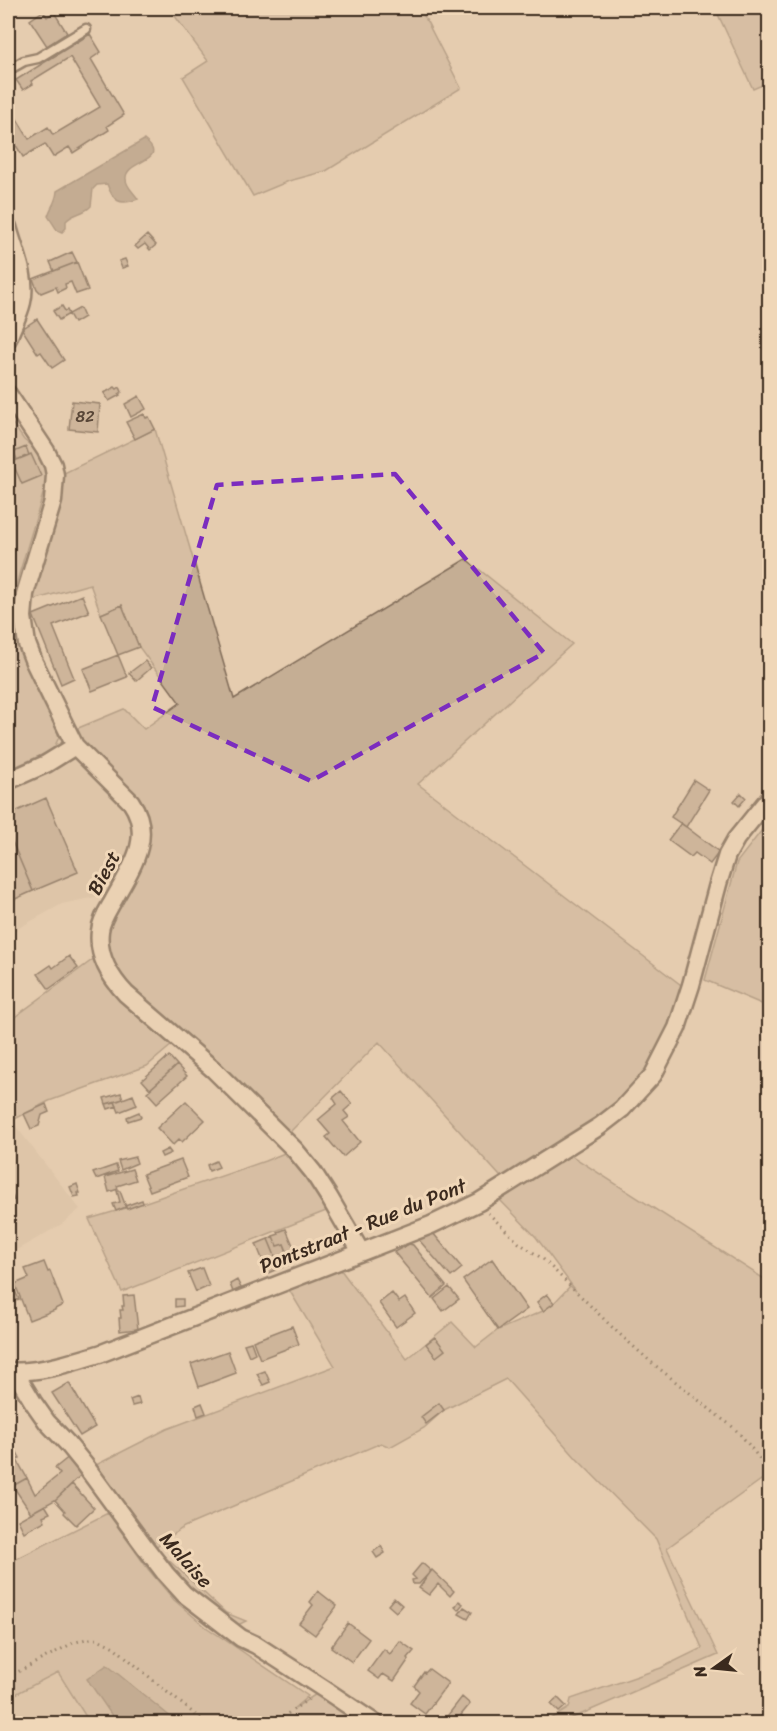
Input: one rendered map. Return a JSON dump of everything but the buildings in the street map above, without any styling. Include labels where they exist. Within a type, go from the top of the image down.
[{"type":"street","points":[[8,227],[24,291],[8,339]]},
{"type":"street","name":"Biest","points":[[8,394],[46,451],[55,470],[56,479],[53,501],[25,594],[23,626],[27,644],[75,746],[132,802],[140,822],[141,832],[134,866],[103,918],[100,929],[100,944],[106,967],[126,994],[214,1070],[295,1150],[313,1172],[361,1252]]},
{"type":"street","points":[[8,781],[46,764],[75,746]]},
{"type":"street","name":"Pontstraat - Rue du Pont","points":[[11,1371],[36,1370],[102,1353],[431,1225],[480,1202],[622,1109],[653,1075],[677,1028],[727,855],[736,839],[770,797]]},
{"type":"street","name":"Malaise","points":[[11,1371],[47,1422],[68,1443],[158,1565],[184,1594],[241,1638],[376,1724]]},
{"type":"lane","points":[[8,70],[24,61],[38,58],[86,29]]},
{"type":"path","points":[[480,1202],[485,1210],[519,1243],[543,1259],[651,1362],[732,1425],[770,1471]]},
{"type":"path","points":[[8,1677],[73,1643],[98,1638],[114,1647],[207,1724]]},
{"type":"path","points":[[273,1724],[324,1689]]},
{"type":"highlighted area","points":[[395,474],[544,653],[311,781],[152,707],[217,485]]},
{"type":"shaded area","points":[[169,8],[420,8],[461,88],[326,171],[289,181],[253,196],[183,77],[208,61]]},
{"type":"shaded area","points":[[715,8],[769,8],[769,82],[753,89]]},
{"type":"shaded area","points":[[144,140],[153,152],[150,157],[127,173],[126,179],[138,199],[121,202],[114,198],[107,184],[97,185],[93,189],[91,206],[69,218],[62,232],[57,230],[48,216],[57,191]]},
{"type":"shaded area","points":[[8,417],[24,440],[36,450],[47,471],[46,484],[15,588],[20,592],[47,701],[59,737],[53,750],[8,770]]},
{"type":"shaded area","points":[[155,429],[234,699],[466,559],[572,644],[418,784],[685,988],[666,1038],[651,1067],[629,1098],[561,1149],[769,1282],[769,1491],[761,1480],[667,1548],[718,1655],[561,1723],[541,1723],[569,1708],[571,1699],[661,1668],[702,1648],[656,1539],[577,1459],[506,1379],[444,1410],[424,1428],[390,1447],[381,1443],[184,1527],[155,1547],[94,1466],[167,1429],[335,1366],[288,1288],[338,1266],[407,1359],[452,1322],[476,1347],[498,1330],[543,1311],[570,1286],[576,1291],[536,1237],[500,1200],[560,1151],[505,1177],[500,1176],[379,1042],[287,1135],[121,982],[110,961],[106,923],[126,897],[146,854],[148,826],[144,805],[86,750],[76,729],[124,709],[144,729],[180,703],[139,647],[122,605],[101,614],[90,584],[30,601],[62,474]]},
{"type":"shaded area","points":[[61,733],[123,797],[132,829],[132,841],[118,875],[105,895],[62,904],[8,934],[8,769],[47,735]]},
{"type":"shaded area","points":[[769,821],[769,1007],[705,980],[737,862]]},
{"type":"shaded area","points":[[95,958],[173,1044],[147,1066],[49,1101],[11,1121],[8,1116],[8,1022]]},
{"type":"shaded area","points":[[8,1116],[80,1209],[62,1224],[8,1255]]},
{"type":"shaded area","points":[[287,1152],[322,1200],[326,1211],[122,1292],[89,1219],[143,1203]]},
{"type":"shaded area","points":[[108,1513],[148,1569],[174,1600],[206,1627],[308,1696],[293,1709],[324,1689],[371,1723],[270,1723],[279,1717],[267,1724],[85,1723],[88,1720],[58,1672],[8,1698],[8,1563]]},
{"type":"shaded area","points":[[162,1554],[226,1613],[246,1621],[236,1626],[217,1617],[158,1558]]},
{"type":"shaded area","points":[[93,1643],[201,1724],[8,1724],[8,1685]]},
{"type":"shaded area","points":[[107,1665],[178,1723],[117,1723],[87,1679]]}]
